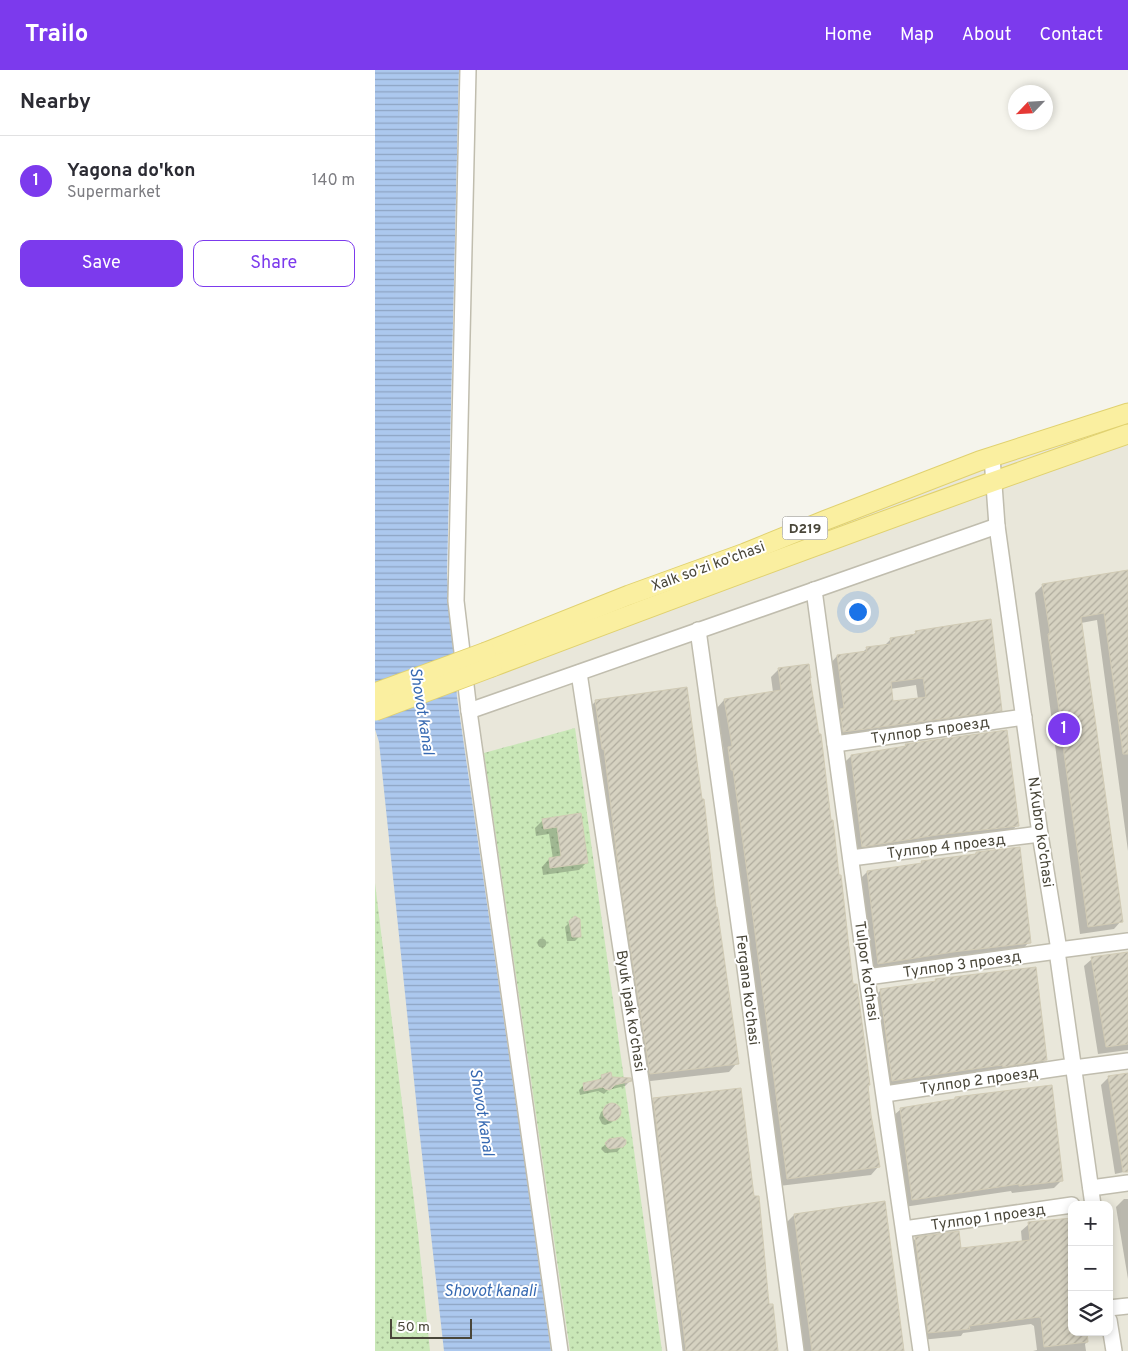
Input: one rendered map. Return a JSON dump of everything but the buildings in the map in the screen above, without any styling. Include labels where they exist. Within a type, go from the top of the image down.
[{"type":"main road","name":"Xalk so'zi ko'chasi","points":[[489,660],[629,595],[745,554],[826,520],[992,457],[1128,413]]},
{"type":"main road","name":"Xalk so'zi ko'chasi","points":[[489,660],[642,610],[993,480],[1128,434]]},
{"type":"main road","name":"D219","points":[[375,693],[489,660]]},
{"type":"main road","name":"D219","points":[[375,711],[489,660]]},
{"type":"street","points":[[468,70],[456,601],[469,712],[560,1351]]},
{"type":"street","name":"N.Kubro ko'chasi","points":[[992,457],[997,526],[1092,1198]]},
{"type":"street","points":[[469,712],[997,526]]},
{"type":"street","name":"Tulpor ko'chasi","points":[[813,590],[921,1351]]},
{"type":"street","name":"Fergana ko'chasi","points":[[698,630],[796,1351]]},
{"type":"street","name":"Byuk ipak ko'chasi","points":[[579,673],[642,1086],[675,1351]]},
{"type":"street","name":"Тулпор 5 проезд","points":[[835,744],[1024,717]]},
{"type":"street","name":"Тулпор 4 проезд","points":[[851,858],[1040,834]]},
{"type":"street","name":"Тулпор 3 проезд","points":[[867,977],[1128,941]]},
{"type":"street","name":"Тулпор 2 проезд","points":[[885,1094],[1128,1060]]},
{"type":"street","name":"Тулпор 1 проезд","points":[[1092,1198],[1128,1183]]},
{"type":"street","name":"Тулпор 1 проезд","points":[[904,1229],[1068,1206]]},
{"type":"street","points":[[1113,1308],[1128,1306]]},
{"type":"street","points":[[1112,1336],[1114,1351]]},
{"type":"shaded area","points":[[1128,414],[1128,1351],[375,1351],[375,702]]},
{"type":"green space","points":[[575,728],[662,1351],[570,1351],[484,753]]},
{"type":"green space","points":[[375,883],[418,1233],[430,1351],[375,1351]]},
{"type":"water","name":"Shovot kanali","points":[[375,70],[459,70],[447,575],[457,697],[551,1351],[444,1351],[379,742],[375,729]]},
{"type":"place","name":"Yagona do'kon","points":[[1064,729]]},
{"type":"water label","name":"Shovot kanal","points":[[423,711]]},
{"type":"water label","name":"Shovot kanal","points":[[483,1112]]}]
